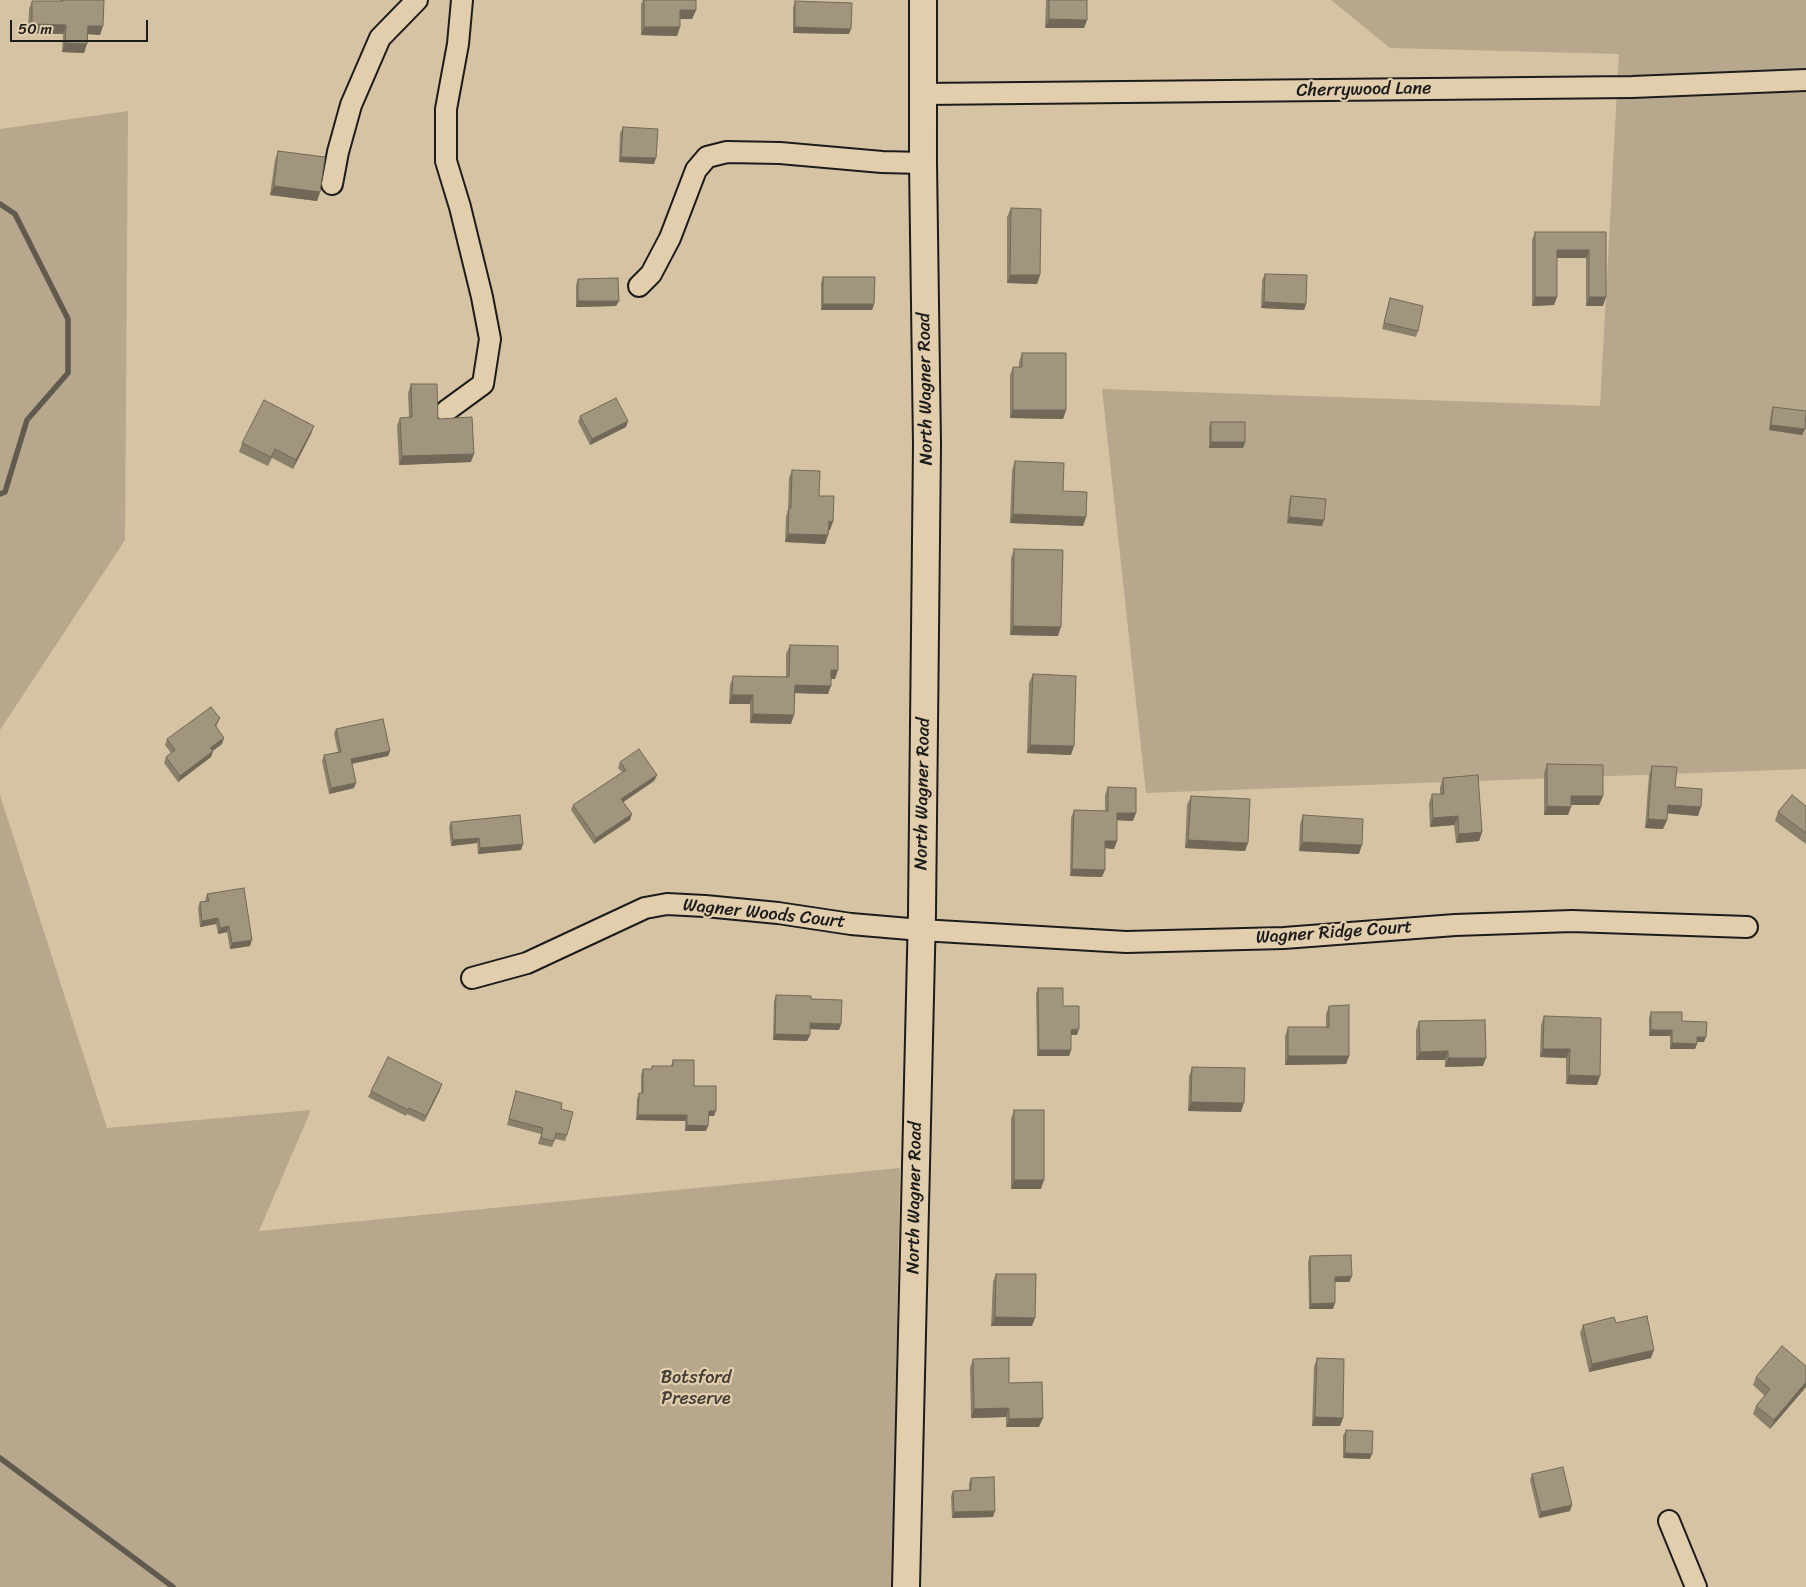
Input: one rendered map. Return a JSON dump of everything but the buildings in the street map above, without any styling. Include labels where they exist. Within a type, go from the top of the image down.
[{"type":"main road","name":"North Wagner Road","points":[[906,1587],[921,930],[927,445],[922,94],[923,0]]},
{"type":"street","points":[[332,184],[338,152],[351,105],[380,38],[417,0]]},
{"type":"street","points":[[446,411],[483,384],[490,340],[482,297],[460,207],[446,161],[446,109],[458,44],[462,0]]},
{"type":"street","name":"Cherrywood Lane","points":[[922,94],[1632,86],[1806,80]]},
{"type":"street","points":[[639,286],[651,274],[670,238],[696,170],[707,157],[728,152],[780,153],[882,162],[923,163]]},
{"type":"street","name":"Wagner Woods Court","points":[[472,978],[526,964],[645,908],[667,904],[778,913],[851,924],[921,930]]},
{"type":"street","name":"Wagner Ridge Court","points":[[921,930],[1126,942],[1284,938],[1455,925],[1572,921],[1746,927]]},
{"type":"street","points":[[1669,1521],[1696,1587]]},
{"type":"green space","points":[[1331,0],[1806,0],[1806,769],[1146,793],[1102,389],[1600,406],[1619,54],[1390,48]]},
{"type":"green space","points":[[128,111],[125,540],[0,730],[0,129]]},
{"type":"green space","name":"Botsford Preserve","points":[[0,795],[107,1128],[311,1110],[259,1231],[900,1168],[892,1587],[0,1587]]},
{"type":"waterway","points":[[0,204],[15,214],[68,319],[68,373],[27,420],[5,492],[0,494]]},
{"type":"waterway","points":[[0,1458],[173,1587]]}]
